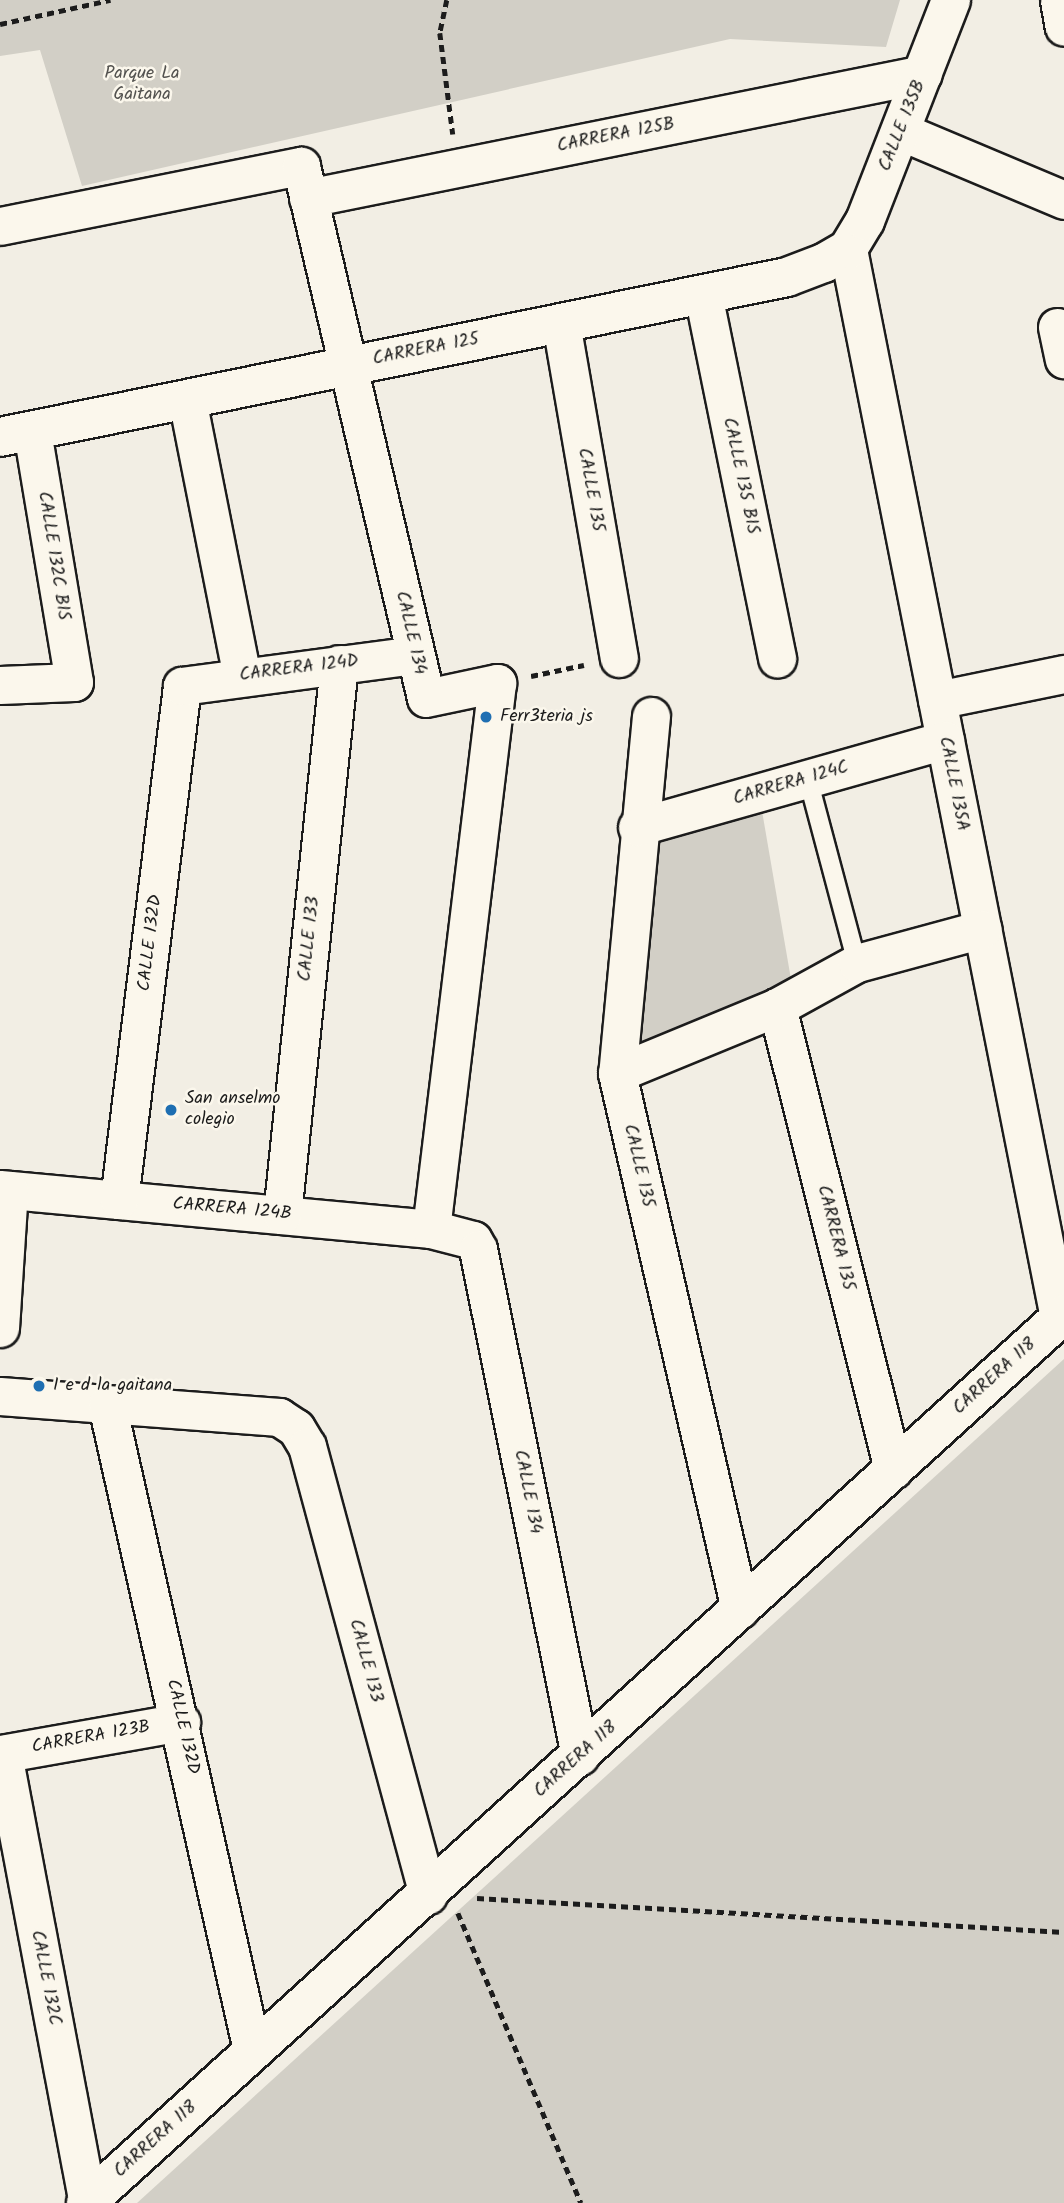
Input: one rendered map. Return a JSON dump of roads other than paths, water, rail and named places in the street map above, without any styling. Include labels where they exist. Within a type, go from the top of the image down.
[{"type":"street","name":"CALLE 135B","points":[[848,249],[865,221],[951,0]]},
{"type":"street","points":[[1059,0],[1064,27]]},
{"type":"street","name":"CARRERA 125B","points":[[0,226],[305,182],[460,168],[923,74]]},
{"type":"street","points":[[900,131],[1064,200]]},
{"type":"street","name":"CALLE 134","points":[[305,182],[426,698],[497,683],[448,1232],[478,1248],[580,1756]]},
{"type":"street","name":"CARRERA 125","points":[[16,433],[787,277],[848,249]]},
{"type":"street","name":"CALLE 135A","points":[[848,249],[982,929],[1062,1316]]},
{"type":"street","name":"CALLE 135 BIS","points":[[703,294],[777,659]]},
{"type":"street","name":"CALLE 135","points":[[561,323],[619,658]]},
{"type":"street","points":[[187,398],[242,677]]},
{"type":"street","name":"CALLE 132C BIS","points":[[0,685],[74,682],[16,433]]},
{"type":"street","name":"CARRERA 124D","points":[[182,686],[415,655]]},
{"type":"street","name":"CALLE 133","points":[[282,1215],[339,664]]},
{"type":"street","points":[[937,700],[1064,674]]},
{"type":"street","name":"CALLE 132D","points":[[119,1200],[182,686]]},
{"type":"street","name":"CALLE 135","points":[[651,716],[637,827],[617,1073],[740,1609]]},
{"type":"street","name":"CARRERA 124C","points":[[637,827],[945,740]]},
{"type":"street","points":[[617,1073],[777,1007],[857,962],[982,929]]},
{"type":"street","name":"CARRERA 135","points":[[777,1007],[893,1470]]},
{"type":"street","points":[[0,1328],[4,1189]]},
{"type":"street","name":"CARRERA 124B","points":[[4,1189],[448,1232]]},
{"type":"street","name":"CARRERA 118","points":[[87,2202],[252,2050],[439,1896],[580,1756],[1062,1316]]},
{"type":"street","points":[[0,1396],[107,1405]]},
{"type":"street","name":"CALLE 133","points":[[107,1405],[279,1417],[296,1428],[307,1446],[439,1896]]},
{"type":"street","name":"CALLE 132D","points":[[107,1405],[181,1722],[252,2050]]},
{"type":"street","name":"CARRERA 123B","points":[[1,1754],[181,1722]]},
{"type":"street","name":"CALLE 132C","points":[[1,1754],[87,2202]]},
{"type":"lane","points":[[808,779],[857,962]]},
{"type":"place","name":"Ferr3teria js","points":[[486,717]]},
{"type":"place","name":"San anselmo colegio","points":[[171,1110]]},
{"type":"place","name":"I e d la gaitana","points":[[39,1386]]},
{"type":"park label","name":"Parque La Gaitana","points":[[142,85]]}]
